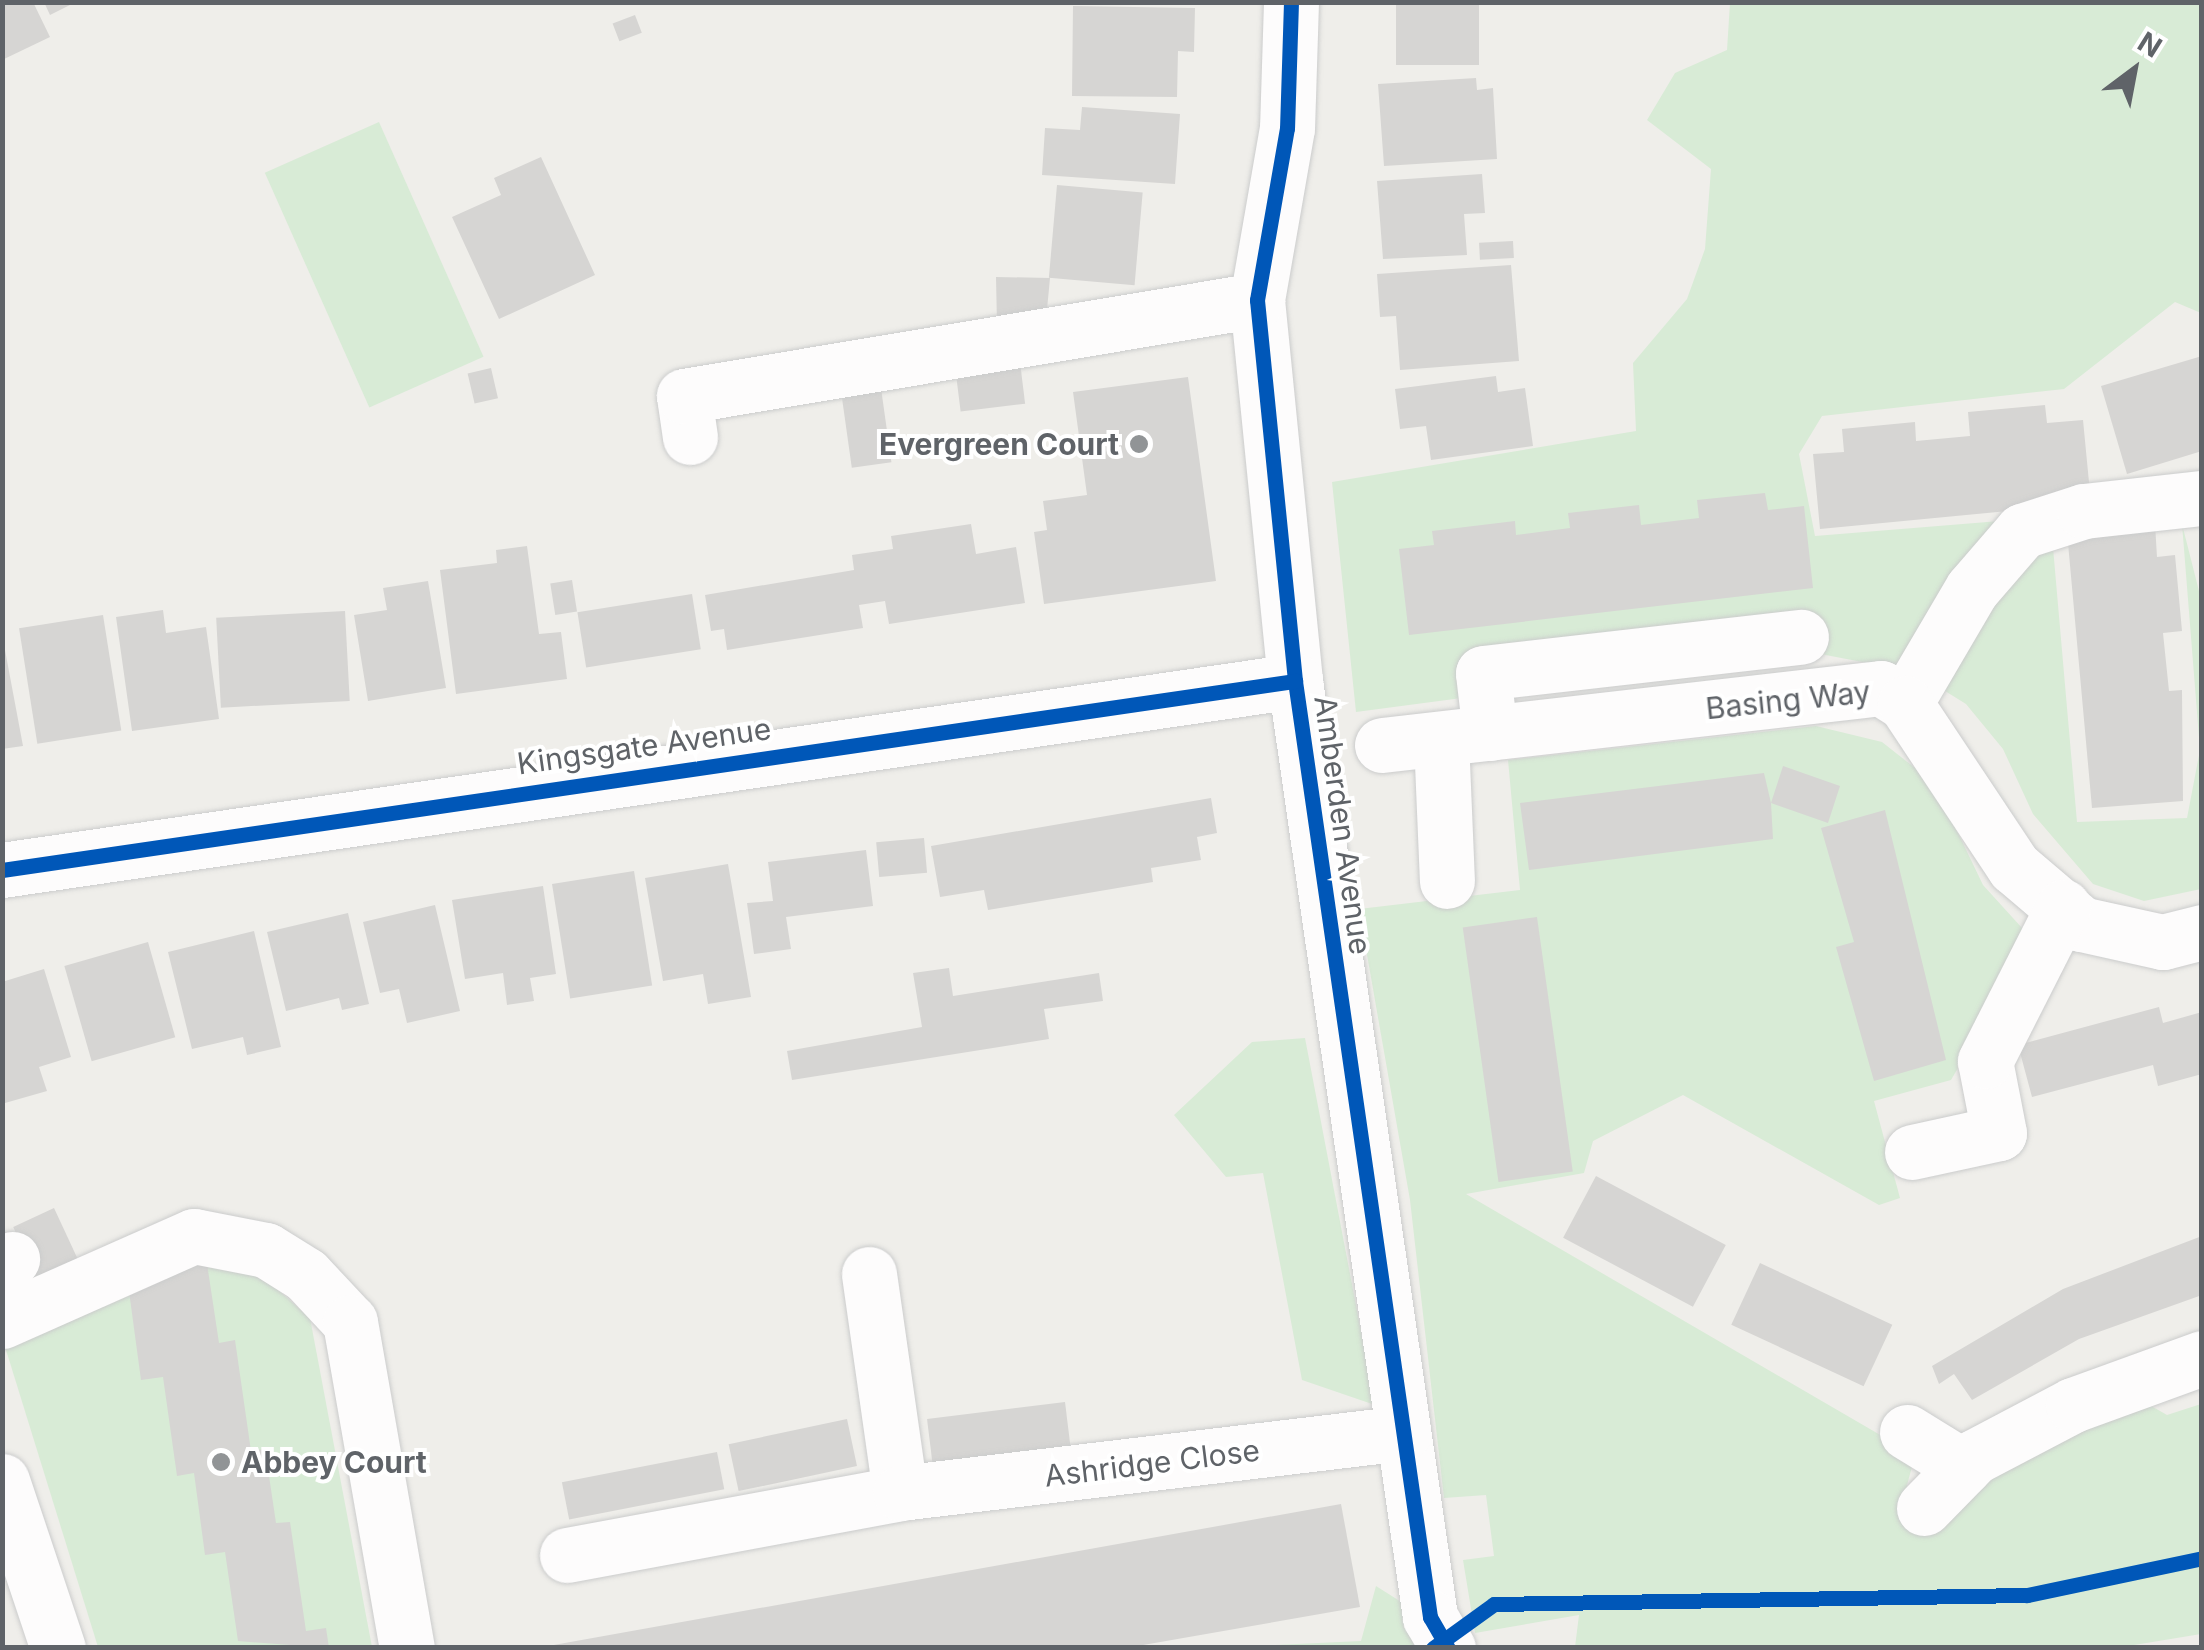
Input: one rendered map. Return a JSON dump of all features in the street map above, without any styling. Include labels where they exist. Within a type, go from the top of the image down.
[{"type":"street","name":"Amberden Avenue","points":[[1291,2],[1287,128],[1257,300],[1294,681],[1430,1617],[1448,1648]]},
{"type":"street","points":[[690,437],[684,396],[1257,300]]},
{"type":"street","points":[[1904,703],[1972,590],[2022,531],[2084,511],[2202,498]]},
{"type":"street","points":[[1447,881],[1465,736],[1483,673],[1801,637]]},
{"type":"street","name":"Kingsgate Avenue","points":[[2,870],[1294,681]]},
{"type":"street","name":"Basing Way","points":[[1382,746],[1881,688],[1904,703],[2014,867],[2081,924],[2162,942],[2202,932]]},
{"type":"street","points":[[1912,1152],[2000,1133],[1984,1061],[2063,907]]},
{"type":"street","points":[[2,1321],[194,1236],[266,1250],[306,1275],[350,1322],[408,1648]]},
{"type":"street","points":[[870,1274],[900,1494]]},
{"type":"street","points":[[1924,1508],[1964,1467],[2072,1405],[2202,1358]]},
{"type":"street","name":"Ashridge Close","points":[[567,1555],[900,1494],[1403,1432]]},
{"type":"street","points":[[1908,1432],[1964,1467]]},
{"type":"street","points":[[2,1480],[58,1648]]},
{"type":"green space","points":[[1730,3],[2201,3],[2201,313],[2175,302],[2064,389],[1822,416],[1799,454],[1815,536],[2012,520],[1899,669],[1810,652],[1356,712],[1332,482],[1636,431],[1633,363],[1687,299],[1705,249],[1711,169],[1647,120],[1675,73],[1727,50]]},
{"type":"green space","points":[[379,122],[484,357],[369,408],[265,173]]},
{"type":"green space","points":[[2182,524],[2201,599],[2201,889],[2144,901],[2093,884],[2033,814],[2003,749],[1966,704],[1937,686],[1979,605],[2052,536],[2077,822],[2187,818],[2200,750]]},
{"type":"green space","points":[[1816,726],[1882,742],[1934,783],[1983,885],[2032,939],[1951,1080],[1874,1101],[1900,1198],[1879,1205],[1683,1095],[1593,1141],[1584,1173],[1466,1194],[1882,1436],[1914,1459],[1902,1504],[1940,1531],[1974,1481],[2146,1403],[2167,1415],[2201,1404],[2201,1634],[2116,1648],[1575,1647],[1579,1615],[1475,1633],[1463,1560],[1494,1556],[1486,1495],[1444,1498],[1410,1200],[1359,909],[1520,890],[1508,760]]},
{"type":"green space","points":[[1305,1038],[1375,1405],[1302,1380],[1263,1173],[1226,1177],[1174,1115],[1252,1042]]},
{"type":"green space","points":[[237,1254],[310,1318],[372,1647],[98,1647],[2,1337]]},
{"type":"green space","points":[[1376,1586],[1406,1605],[1425,1648],[1215,1648],[1361,1641]]},
{"type":"building","points":[[2,2],[33,2],[50,37],[2,60]]},
{"type":"building","points":[[44,2],[76,2],[50,15]]},
{"type":"building","points":[[1396,2],[1479,2],[1479,65],[1396,65]]},
{"type":"building","points":[[1073,6],[1195,8],[1194,52],[1178,51],[1177,97],[1072,96]]},
{"type":"building","points":[[635,15],[642,33],[619,41],[613,24]]},
{"type":"building","points":[[1476,78],[1477,90],[1493,88],[1497,159],[1384,166],[1378,84]]},
{"type":"building","points":[[1082,107],[1180,114],[1175,184],[1042,175],[1045,128],[1080,130]]},
{"type":"building","points":[[541,157],[595,275],[499,319],[452,217],[501,195],[494,178]]},
{"type":"building","points":[[1482,174],[1485,213],[1464,214],[1467,255],[1383,259],[1377,181]]},
{"type":"building","points":[[1057,185],[1143,192],[1135,285],[1049,278]]},
{"type":"building","points":[[1513,241],[1514,258],[1480,260],[1479,243]]},
{"type":"building","points":[[1511,265],[1519,361],[1400,370],[1396,316],[1380,317],[1377,274]]},
{"type":"building","points":[[996,277],[1050,278],[1046,320],[997,325]]},
{"type":"building","points":[[2202,356],[2202,451],[2127,474],[2101,386]]},
{"type":"building","points":[[1020,362],[1025,404],[961,412],[955,370]]},
{"type":"building","points":[[491,368],[498,398],[475,404],[468,373]]},
{"type":"building","points":[[1496,376],[1498,392],[1525,388],[1533,446],[1431,460],[1426,426],[1400,429],[1395,389]]},
{"type":"building","name":"Evergreen Court","points":[[1188,377],[1216,581],[1044,604],[1034,532],[1047,530],[1043,501],[1087,495],[1073,392]]},
{"type":"building","points":[[880,381],[891,462],[852,468],[840,387]]},
{"type":"building","points":[[2045,405],[2047,423],[2083,420],[2091,503],[1820,529],[1813,454],[1844,452],[1842,429],[1915,422],[1916,441],[1970,436],[1968,412]]},
{"type":"building","points":[[1765,493],[1768,510],[1804,506],[1813,588],[1409,635],[1399,549],[1434,545],[1432,531],[1515,521],[1516,535],[1570,528],[1568,513],[1639,505],[1641,525],[1699,518],[1697,500]]},
{"type":"building","points":[[971,524],[976,554],[1016,547],[1025,603],[889,624],[885,601],[859,605],[863,628],[727,650],[724,629],[711,631],[705,595],[854,570],[852,555],[893,549],[891,536]]},
{"type":"building","points":[[2155,524],[2157,557],[2175,555],[2182,631],[2163,633],[2169,691],[2182,690],[2183,801],[2092,808],[2067,532]]},
{"type":"building","points":[[527,546],[539,634],[561,632],[567,679],[456,694],[440,570],[497,563],[496,550]]},
{"type":"building","points":[[572,580],[577,612],[555,615],[550,583]]},
{"type":"building","points":[[428,581],[446,688],[368,701],[354,615],[387,610],[383,588]]},
{"type":"building","points":[[692,594],[701,649],[586,667],[577,612]]},
{"type":"building","points":[[163,610],[166,633],[206,627],[219,719],[132,731],[116,617]]},
{"type":"building","points":[[345,611],[350,701],[221,708],[216,618]]},
{"type":"building","points":[[103,615],[121,731],[37,744],[19,628]]},
{"type":"building","points":[[2,634],[23,746],[2,749]]},
{"type":"building","points":[[1783,766],[1840,786],[1828,823],[1771,803]]},
{"type":"building","points":[[1764,773],[1773,839],[1529,870],[1520,803]]},
{"type":"building","points":[[1211,798],[1217,833],[1197,837],[1201,860],[1151,868],[1153,882],[988,910],[984,890],[940,897],[931,846]]},
{"type":"building","points":[[1885,810],[1946,1060],[1874,1081],[1836,947],[1854,942],[1821,828]]},
{"type":"building","points":[[924,838],[927,873],[879,877],[876,842]]},
{"type":"building","points":[[866,850],[873,906],[786,917],[791,949],[754,954],[747,903],[773,901],[768,862]]},
{"type":"building","points":[[728,864],[751,997],[708,1004],[703,974],[663,981],[645,878]]},
{"type":"building","points":[[634,871],[652,986],[570,999],[552,884]]},
{"type":"building","points":[[543,886],[556,974],[530,978],[534,1001],[507,1005],[503,973],[465,979],[452,900]]},
{"type":"building","points":[[435,905],[460,1011],[407,1023],[399,989],[380,993],[363,922]]},
{"type":"building","points":[[348,913],[369,1004],[342,1010],[339,998],[286,1011],[267,932]]},
{"type":"building","points":[[1537,917],[1573,1171],[1498,1182],[1463,927]]},
{"type":"building","points":[[254,931],[281,1047],[247,1055],[243,1037],[192,1049],[168,952]]},
{"type":"building","points":[[148,942],[175,1037],[92,1061],[64,966]]},
{"type":"building","points":[[949,968],[953,996],[1099,973],[1103,1001],[1044,1009],[1049,1039],[792,1080],[787,1051],[922,1027],[913,973]]},
{"type":"building","points":[[44,969],[71,1057],[39,1067],[47,1091],[5,1103],[2,982]]},
{"type":"building","points":[[2159,1007],[2163,1023],[2202,1012],[2202,1074],[2158,1086],[2153,1065],[2032,1097],[2018,1045]]},
{"type":"building","points":[[1596,1176],[1726,1245],[1693,1307],[1563,1238]]},
{"type":"building","points":[[54,1208],[79,1262],[39,1281],[13,1227]]},
{"type":"building","points":[[2202,1236],[2202,1295],[2079,1339],[1972,1400],[1954,1374],[1939,1384],[1932,1366],[2063,1289]]},
{"type":"building","name":"Abbey Court","points":[[206,1257],[219,1343],[235,1340],[251,1451],[265,1449],[276,1523],[290,1522],[306,1631],[326,1628],[329,1648],[238,1641],[225,1552],[205,1555],[194,1473],[177,1476],[163,1377],[141,1380],[126,1269]]},
{"type":"building","points":[[1760,1263],[1892,1325],[1864,1386],[1731,1325]]},
{"type":"building","points":[[1065,1402],[1071,1451],[933,1468],[927,1419]]},
{"type":"building","points":[[847,1419],[857,1466],[739,1491],[729,1444]]},
{"type":"building","points":[[717,1452],[724,1489],[569,1519],[562,1482]]},
{"type":"building","points":[[1341,1504],[1360,1607],[1126,1648],[537,1648]]},
{"type":"cycle path","points":[[1291,2],[1287,128],[1257,300],[1295,681],[1430,1617],[1448,1648]]},
{"type":"cycle path","points":[[2,870],[1295,681]]},
{"type":"cycle path","points":[[1433,1648],[1494,1604],[2027,1595],[2202,1558]]},
{"type":"place","name":"Evergreen Court","points":[[1139,444]]},
{"type":"place","name":"Abbey Court","points":[[221,1462]]}]
